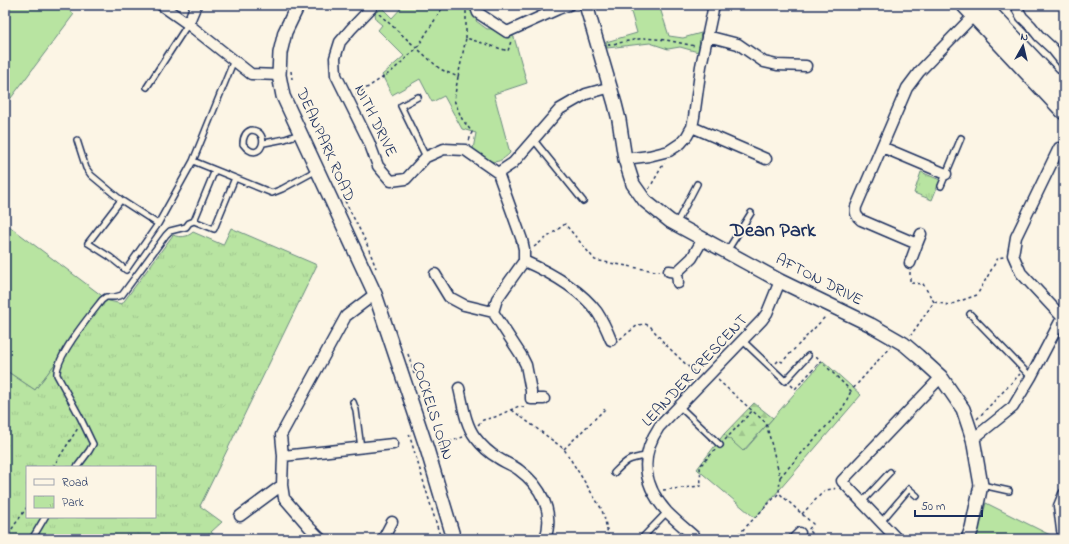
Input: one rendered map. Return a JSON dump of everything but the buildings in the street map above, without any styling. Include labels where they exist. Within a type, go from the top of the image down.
[{"type":"main road","points":[[974,8],[1064,92]]},
{"type":"main road","points":[[974,8],[1064,110]]},
{"type":"street","points":[[161,5],[188,24],[251,74],[279,75]]},
{"type":"street","points":[[188,24],[196,5]]},
{"type":"street","name":"DEANPARK ROAD","points":[[298,5],[285,32],[280,53],[279,75],[283,96],[375,294]]},
{"type":"street","points":[[475,5],[478,13],[507,32],[569,5]]},
{"type":"street","name":"AFTON DRIVE","points":[[586,5],[619,120],[632,184],[644,200],[670,221],[780,280],[872,325],[900,342],[918,356],[941,378],[963,409],[971,434],[981,485],[972,528],[968,539]]},
{"type":"street","points":[[626,159],[663,153],[681,143],[687,136],[692,127],[700,66],[714,5]]},
{"type":"street","points":[[1019,5],[1018,10],[1022,17],[1052,48],[1064,63]]},
{"type":"street","name":"NITH DRIVE","points":[[372,7],[340,42],[335,58],[336,75],[370,142],[378,166],[391,181],[406,179],[426,157],[444,150],[465,150]]},
{"type":"street","points":[[917,244],[860,220],[855,212],[856,207],[907,88],[974,8]]},
{"type":"street","points":[[707,36],[738,44],[764,62],[777,65],[806,66]]},
{"type":"street","points":[[498,173],[513,163],[560,109],[586,94],[610,87]]},
{"type":"street","points":[[692,127],[766,159]]},
{"type":"street","points":[[882,147],[946,174]]},
{"type":"street","points":[[971,434],[1013,408],[1027,373],[1063,315],[1021,273],[1013,255],[1016,237],[1059,148]]},
{"type":"street","points":[[465,150],[498,173],[524,249],[524,261],[497,299],[493,312]]},
{"type":"street","points":[[910,263],[922,234]]},
{"type":"street","points":[[675,275],[692,258],[703,239]]},
{"type":"street","points":[[524,261],[543,269],[588,301],[597,312],[611,340]]},
{"type":"street","points":[[435,274],[449,297],[464,305],[493,312],[526,365],[531,399],[544,399]]},
{"type":"street","name":"LEANDER CRESCENT","points":[[697,539],[667,512],[651,489],[648,479],[646,456],[649,445],[656,431],[762,320],[767,313],[780,280]]},
{"type":"street","points":[[321,539],[284,498],[282,485],[281,435],[346,316],[375,294]]},
{"type":"street","name":"COCKELS LOAN","points":[[375,294],[427,449],[454,539]]},
{"type":"street","points":[[897,539],[842,481],[941,378]]},
{"type":"street","points":[[459,388],[466,417],[471,431],[476,438],[487,450],[518,469],[536,486],[546,504],[548,512],[547,533],[545,539]]},
{"type":"street","points":[[282,456],[393,444]]},
{"type":"street","points":[[240,516],[282,485]]},
{"type":"street","points":[[1064,494],[1059,506],[1064,536]]},
{"type":"street","points":[[383,539],[392,522]]},
{"type":"lane","points":[[147,87],[188,24]]},
{"type":"lane","points":[[121,200],[88,243],[110,256],[126,270],[158,224],[193,161],[234,60]]},
{"type":"lane","points":[[418,97],[401,106],[426,157]]},
{"type":"lane","points":[[264,143],[261,135],[254,130],[248,131],[243,139],[243,144],[246,147],[252,152],[257,152],[264,143],[285,139],[300,133]]},
{"type":"lane","points":[[941,186],[961,138]]},
{"type":"lane","points":[[533,139],[583,202]]},
{"type":"lane","points":[[77,140],[86,168],[91,175],[121,200],[158,224]]},
{"type":"lane","points":[[193,161],[272,193],[317,170]]},
{"type":"lane","points":[[78,466],[90,451],[93,444],[57,375],[61,357],[102,300],[106,297],[122,295],[166,235],[170,231],[186,227],[189,223],[194,221],[215,170]]},
{"type":"lane","points":[[194,221],[214,229],[235,178]]},
{"type":"lane","points":[[676,224],[697,184]]},
{"type":"lane","points":[[727,252],[751,213]]},
{"type":"lane","points":[[970,314],[1027,373]]},
{"type":"lane","points":[[743,341],[785,380],[808,356]]},
{"type":"lane","points":[[353,402],[356,410],[361,448]]},
{"type":"lane","points":[[679,406],[720,445]]},
{"type":"lane","points":[[614,473],[631,458],[646,456]]},
{"type":"lane","points":[[862,502],[890,472]]},
{"type":"lane","points":[[981,485],[1009,491]]},
{"type":"lane","points":[[881,522],[909,489],[917,496]]},
{"type":"lane","points":[[641,539],[667,512]]},
{"type":"lane","points":[[32,539],[45,518]]},
{"type":"path","points":[[465,150],[472,132],[462,119],[454,100],[466,38],[466,5]]},
{"type":"path","points":[[348,100],[391,72],[417,48],[442,6]]},
{"type":"path","points":[[372,7],[440,69],[458,77]]},
{"type":"path","points":[[466,38],[508,51],[516,28]]},
{"type":"path","points":[[598,46],[644,38],[666,40],[704,48]]},
{"type":"path","points":[[644,200],[670,150]]},
{"type":"path","points":[[524,249],[530,249],[566,224],[595,260],[655,270],[675,275]]},
{"type":"path","points":[[910,263],[910,283],[923,284],[934,302],[949,305],[977,295],[998,258],[1013,255]]},
{"type":"path","points":[[780,477],[843,408],[850,391],[900,342],[934,302]]},
{"type":"path","points":[[772,368],[779,360],[782,362],[834,307]]},
{"type":"path","points":[[611,340],[621,339],[638,326],[644,324],[650,326],[665,344],[703,381]]},
{"type":"path","points":[[785,380],[795,389],[821,361],[850,391]]},
{"type":"path","points":[[711,373],[766,423],[780,477],[779,493],[734,539]]},
{"type":"path","points":[[971,434],[1027,373]]},
{"type":"path","points":[[427,449],[468,434],[483,420],[519,406],[530,408],[531,399]]},
{"type":"path","points":[[564,449],[605,409]]},
{"type":"path","points":[[512,410],[564,449],[601,508],[609,539]]},
{"type":"path","points":[[654,493],[661,490],[701,486],[700,466],[752,411]]},
{"type":"path","points":[[54,466],[82,422]]},
{"type":"path","points":[[408,430],[441,539]]},
{"type":"path","points":[[802,514],[825,490],[834,489],[842,481]]},
{"type":"path","points":[[779,493],[813,524],[808,530],[818,539]]},
{"type":"path","points":[[5,539],[26,508]]},
{"type":"green space","points":[[13,5],[62,5],[74,14],[5,106],[5,15]]},
{"type":"green space","points":[[404,5],[473,5],[478,16],[476,21],[487,29],[505,32],[514,37],[527,83],[494,94],[510,153],[500,161],[491,161],[473,149],[476,133],[462,129],[444,96],[432,102],[420,79],[392,95],[382,75],[404,56],[378,30],[382,25],[376,20],[375,13],[382,8],[392,18]]},
{"type":"green space","points":[[629,5],[659,5],[669,36],[683,38],[701,33],[698,52],[680,47],[668,49],[650,43],[607,48],[606,42],[637,33]]},
{"type":"green space","points":[[921,172],[940,180],[932,200],[914,193]]},
{"type":"green space","points":[[5,223],[105,298],[35,390],[5,370]]},
{"type":"green space","points":[[231,228],[317,265],[200,506],[222,522],[211,532],[219,539],[5,539],[5,370],[35,390],[105,298],[109,301],[122,304],[173,235],[184,236],[193,232],[223,245]]},
{"type":"green space","points":[[823,361],[861,395],[755,518],[697,469],[724,434],[744,451]]},
{"type":"green space","points":[[754,403],[773,418],[743,451],[724,434]]},
{"type":"green space","points":[[986,503],[1058,539],[976,539]]},
{"type":"district","name":"Dean Park","points":[[773,231]]}]
